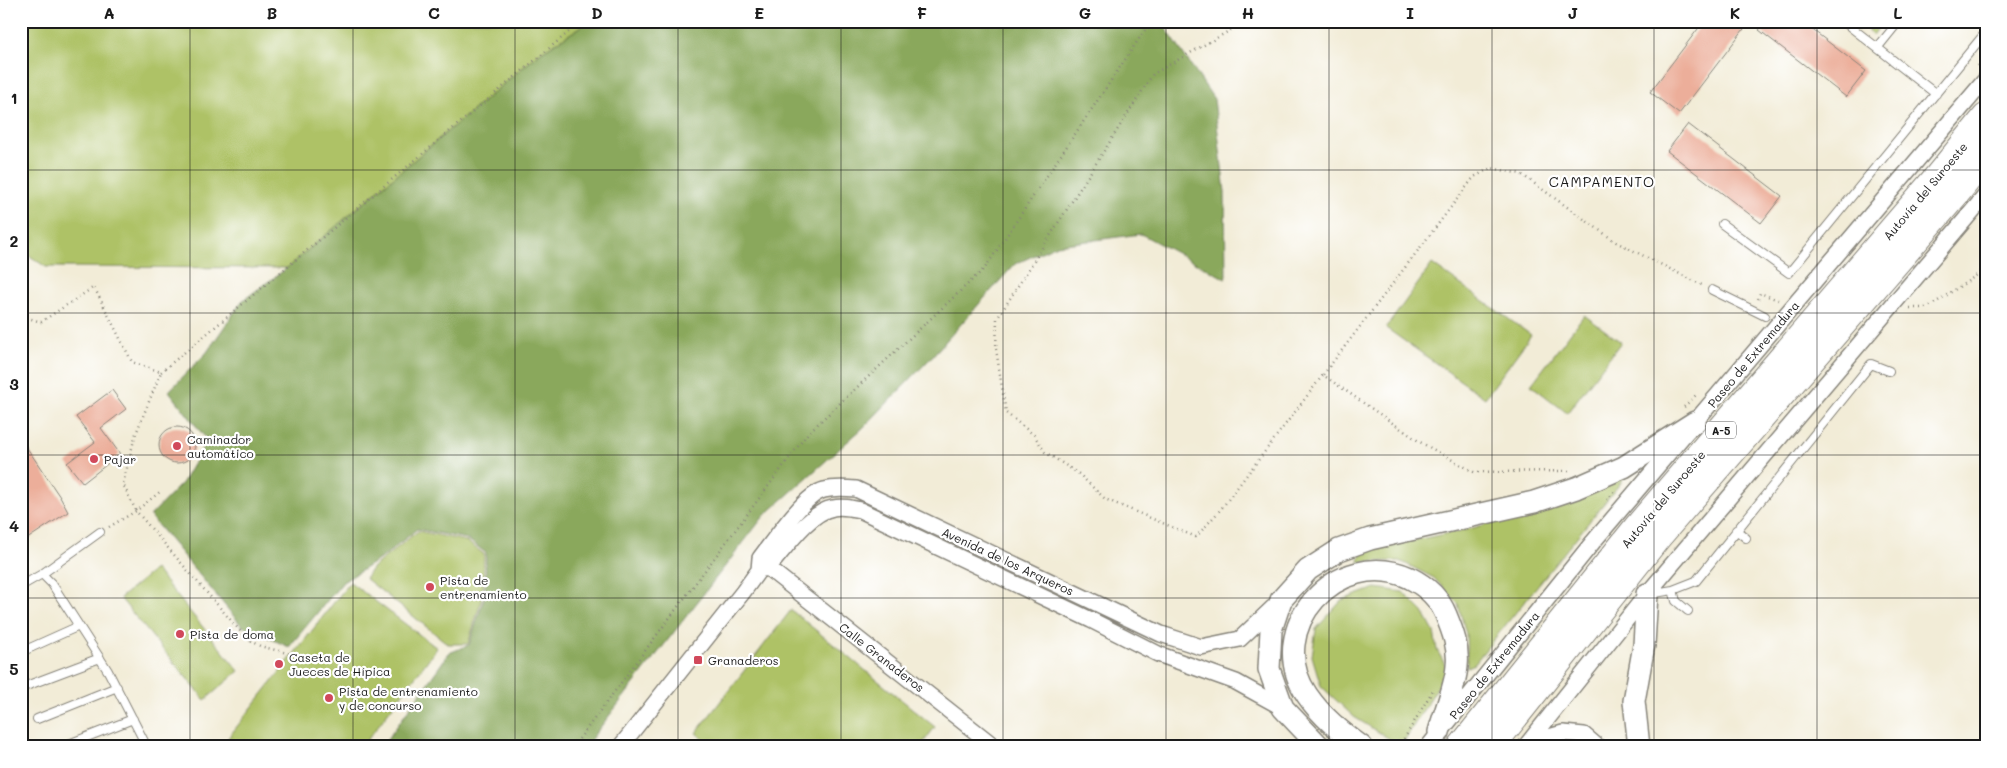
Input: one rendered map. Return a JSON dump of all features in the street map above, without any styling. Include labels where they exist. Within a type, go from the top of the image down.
[{"type":"highway","name":"Autovía del Suroeste","points":[[1462,747],[1639,526],[1938,177],[1986,118]]},
{"type":"highway","name":"Autovía del Suroeste","points":[[1490,747],[1657,536],[1959,189],[1986,155]]},
{"type":"main road","points":[[1320,747],[1284,708],[1269,669],[1271,630],[1281,600],[1308,570],[1339,550],[1370,539],[1534,502],[1576,488],[1624,467],[1695,422]]},
{"type":"main road","points":[[1362,747],[1333,726],[1306,694],[1298,676],[1293,656],[1296,633],[1314,599],[1332,584],[1356,572],[1376,570],[1399,573],[1429,590],[1443,607],[1455,635],[1457,667],[1433,740]]},
{"type":"main road","points":[[1639,747],[1634,701],[1644,645],[1647,594]]},
{"type":"street","name":"Paseo de Extremadura","points":[[1433,740],[1593,542],[1986,79]]},
{"type":"street","points":[[1527,745],[1647,594],[1986,195]]},
{"type":"street","name":"Avenida de los Arqueros","points":[[764,569],[760,558],[805,501],[823,490],[839,488],[856,489],[1161,634],[1200,646],[1240,639],[1281,600]]},
{"type":"street","name":"Avenida de los Arqueros","points":[[620,747],[764,569],[815,515],[831,508],[843,507],[860,510],[1158,654],[1236,682],[1284,708]]},
{"type":"street","name":"Calle Granaderos","points":[[764,569],[994,747]]},
{"type":"street","points":[[1527,745],[1563,733],[1584,735],[1598,747]]},
{"type":"lane","points":[[1843,21],[1936,94]]},
{"type":"lane","points":[[1878,48],[1899,21]]},
{"type":"lane","points":[[1722,224],[1789,273],[1986,32]]},
{"type":"lane","points":[[1712,290],[1765,316]]},
{"type":"lane","points":[[1647,594],[1673,590],[1696,581],[1868,363],[1889,371]]},
{"type":"lane","points":[[1736,530],[1746,538]]},
{"type":"lane","points":[[21,586],[42,574],[100,532]]},
{"type":"lane","points":[[42,574],[52,584],[100,658],[147,747]]},
{"type":"lane","points":[[1673,590],[1676,601],[1688,611]]},
{"type":"lane","points":[[21,652],[79,626]]},
{"type":"lane","points":[[26,686],[100,658]]},
{"type":"lane","points":[[37,720],[116,687]]},
{"type":"lane","points":[[61,747],[133,719]]},
{"type":"path","points":[[291,654],[260,646],[248,640],[136,511],[123,484],[134,436],[161,372],[582,21]]},
{"type":"path","points":[[574,747],[808,433],[985,268],[1151,21]]},
{"type":"path","points":[[1274,21],[1242,23],[1153,74],[997,320],[996,349],[1006,413],[1034,435],[1045,452],[1079,474],[1105,499],[1196,537],[1221,509],[1474,177],[1492,168],[1521,174],[1616,242],[1712,290]]},
{"type":"path","points":[[21,259],[26,295],[25,317],[40,322],[94,287],[132,362],[161,372]]},
{"type":"path","points":[[1904,307],[1917,309],[1932,305],[1986,269]]},
{"type":"path","points":[[1764,302],[1757,299],[1760,293],[1782,302]]},
{"type":"path","points":[[1323,375],[1420,442],[1474,472],[1573,470]]},
{"type":"path","points":[[100,532],[136,511],[160,491]]},
{"type":"path","points":[[1404,747],[1401,744],[1434,687]]},
{"type":"green space","points":[[21,21],[590,21],[540,53],[287,268],[46,267],[21,250]]},
{"type":"green space","points":[[590,21],[1163,21],[1163,24],[1214,99],[1225,192],[1226,279],[1141,234],[1057,245],[1015,264],[927,362],[864,427],[764,516],[585,747],[382,747],[449,653],[469,645],[485,595],[486,553],[467,539],[417,529],[383,557],[343,582],[289,647],[242,626],[150,516],[183,482],[207,440],[169,391],[207,352],[242,301],[287,268],[540,53]]},
{"type":"green space","points":[[1858,21],[1884,21],[1873,35]]},
{"type":"green space","points":[[1432,264],[1531,335],[1485,398],[1386,328]]},
{"type":"green space","points":[[1584,315],[1621,342],[1567,413],[1531,385]]},
{"type":"green space","points":[[1627,475],[1474,664],[1467,667],[1466,634],[1458,604],[1434,578],[1400,561],[1359,562],[1361,551],[1469,529],[1530,512]]},
{"type":"green space","name":"Pista de entrenamiento","points":[[418,531],[466,541],[484,554],[483,595],[468,644],[448,644],[365,578],[373,567]]},
{"type":"green space","name":"Pista de doma","points":[[155,569],[239,671],[205,700],[120,598]]},
{"type":"green space","name":"Pista de entrenamiento y de concurso","points":[[350,582],[437,648],[362,747],[221,747]]},
{"type":"green space","points":[[1376,588],[1403,592],[1423,612],[1434,632],[1437,650],[1448,670],[1401,746],[1354,717],[1321,686],[1312,656],[1316,629],[1342,600]]},
{"type":"green space","points":[[791,610],[935,727],[920,747],[713,747],[696,733]]},
{"type":"building","points":[[1704,21],[1750,21],[1679,114],[1650,92]]},
{"type":"building","points":[[1766,21],[1801,21],[1866,71],[1846,97],[1759,30]]},
{"type":"building","points":[[1688,124],[1782,196],[1761,223],[1667,151]]},
{"type":"building","points":[[112,390],[126,409],[101,428],[120,454],[83,483],[67,463],[95,442],[76,417]]},
{"type":"building","name":"Caminador automático","points":[[177,427],[184,428],[190,432],[194,438],[194,452],[190,458],[184,462],[177,463],[170,462],[164,458],[160,452],[159,445],[160,438],[164,432],[170,428]]},
{"type":"building","points":[[21,439],[68,512],[21,543]]},
{"type":"place","name":"Caminador automático","points":[[177,446]]},
{"type":"place","name":"Pajar","points":[[94,459]]},
{"type":"place","name":"Pista de entrenamiento","points":[[430,587]]},
{"type":"place","name":"Pista de doma","points":[[180,634]]},
{"type":"place","name":"Granaderos","points":[[698,660]]},
{"type":"place","name":"Caseta de Jueces de Hípica","points":[[279,664]]},
{"type":"place","name":"Pista de entrenamiento y de concurso","points":[[329,698]]},
{"type":"district","name":"CAMPAMENTO","points":[[1602,181]]}]
